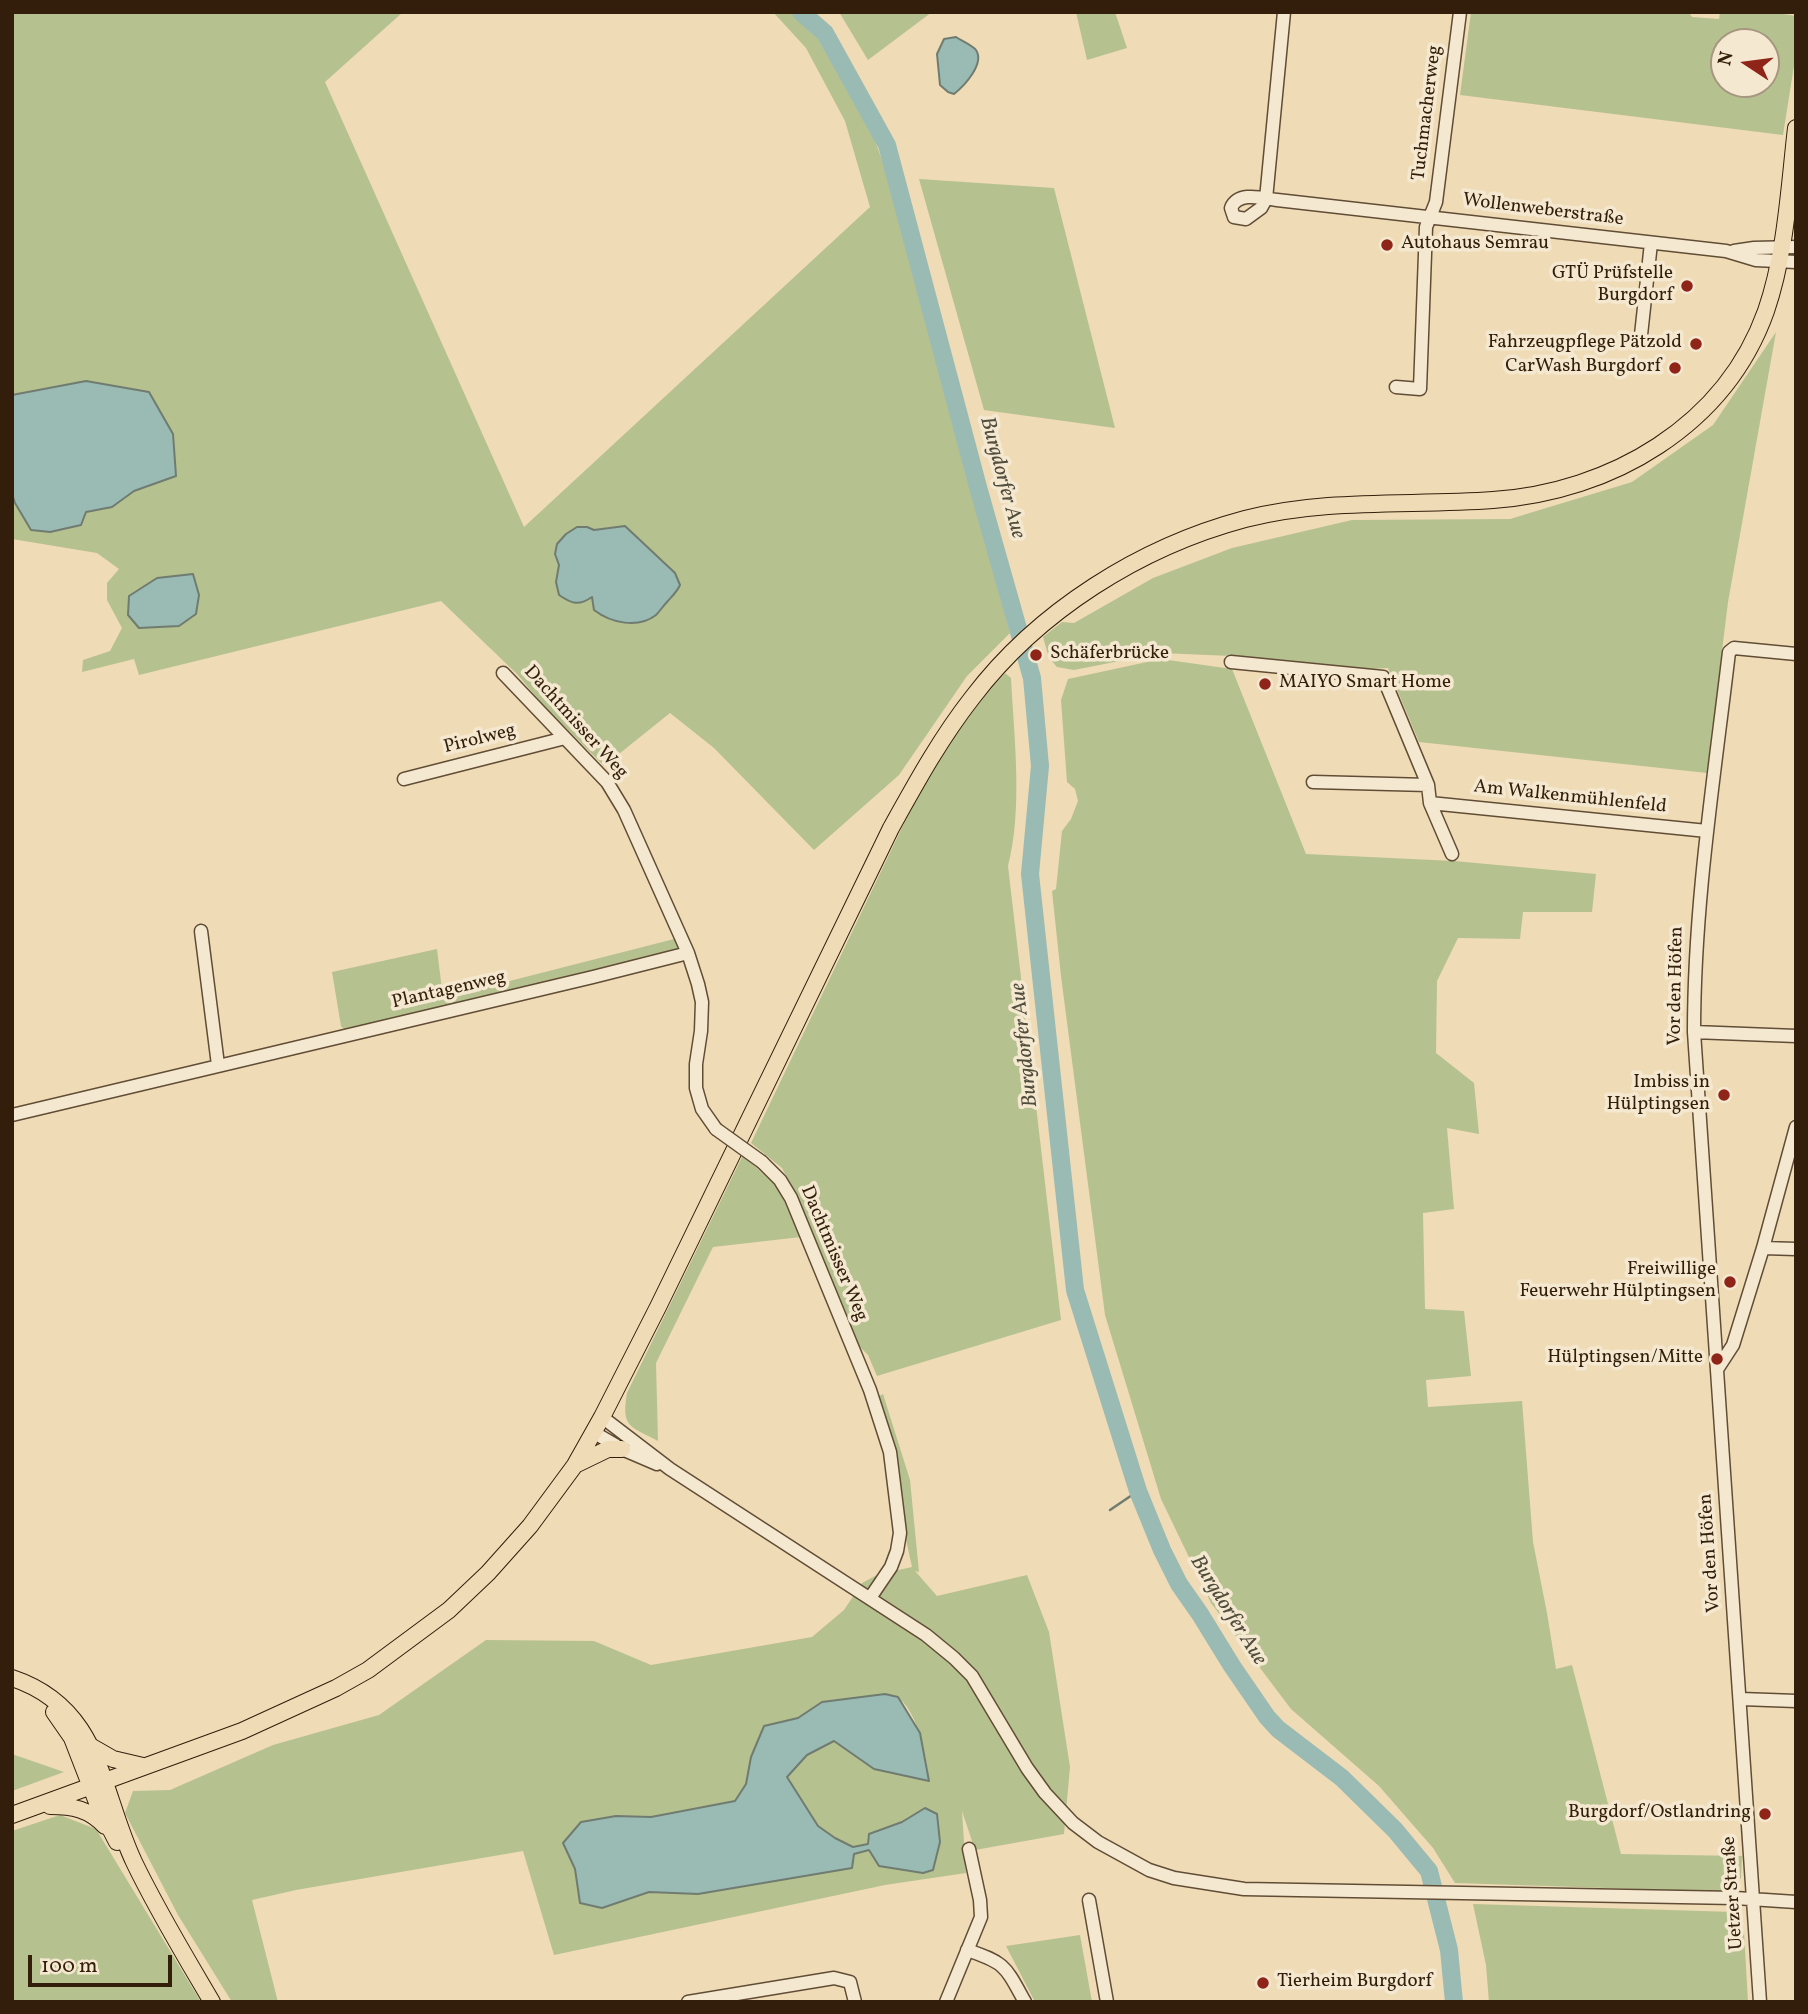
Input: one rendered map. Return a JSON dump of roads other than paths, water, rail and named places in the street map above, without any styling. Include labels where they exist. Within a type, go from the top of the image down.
[{"type":"main road","points":[[12,1815],[274,1717],[368,1670],[449,1610],[488,1573],[530,1526],[575,1465],[602,1417],[898,816],[941,741],[973,696],[1007,658],[1049,621],[1096,586],[1150,555],[1207,531],[1287,510],[1328,505],[1528,497],[1584,483],[1619,469],[1652,450],[1683,427],[1723,386],[1756,334],[1785,252],[1796,128]]},
{"type":"main road","points":[[575,1465],[608,1449],[622,1449]]},
{"type":"main road","points":[[12,1678],[40,1691],[63,1709],[92,1747],[113,1759],[143,1766]]},
{"type":"main road","points":[[12,1684],[36,1697],[57,1715],[72,1738],[120,1829],[147,1888],[212,2002]]},
{"type":"main road","points":[[92,1747],[97,1784],[110,1832]]},
{"type":"main road","points":[[37,1807],[66,1806],[82,1809],[96,1816],[110,1832],[147,1888]]},
{"type":"street","name":"Wollenweberstraße","points":[[1284,12],[1266,199],[1730,251],[1756,260],[1785,252],[1796,262]]},
{"type":"street","name":"Tuchmacherweg","points":[[1430,217],[1436,202],[1461,12]]},
{"type":"street","points":[[1396,387],[1420,389],[1426,227],[1430,217]]},
{"type":"street","points":[[1641,335],[1651,243]]},
{"type":"street","name":"Vor den Höfen","points":[[1741,1699],[1694,1032],[1694,975],[1707,831],[1729,652],[1734,648],[1796,654]]},
{"type":"street","points":[[1231,662],[1383,677],[1428,785],[1430,803],[1452,854]]},
{"type":"street","name":"Dachtmisser Weg","points":[[503,673],[607,782],[624,810],[688,953],[702,1002],[696,1064],[696,1087],[702,1109],[716,1129],[762,1162],[780,1180],[791,1198],[870,1390],[890,1451],[900,1533],[891,1567],[870,1598]]},
{"type":"street","name":"Pirolweg","points":[[404,779],[565,738]]},
{"type":"street","points":[[1314,782],[1428,785]]},
{"type":"street","name":"Am Walkenmühlenfeld","points":[[1430,803],[1707,831]]},
{"type":"street","points":[[201,931],[218,1065]]},
{"type":"street","name":"Plantagenweg","points":[[12,1115],[688,953]]},
{"type":"street","points":[[1694,1032],[1796,1036]]},
{"type":"street","points":[[1718,1368],[1733,1345],[1796,1127]]},
{"type":"street","points":[[1763,1248],[1796,1249]]},
{"type":"street","points":[[602,1417],[670,1469],[926,1634],[972,1676],[1027,1768],[1045,1793],[1073,1823],[1098,1842],[1149,1870],[1174,1878],[1244,1889],[1796,1902]]},
{"type":"street","points":[[593,1432],[622,1449],[670,1469]]},
{"type":"street","points":[[1741,1699],[1796,1701]]},
{"type":"street","name":"Uetzer Straße","points":[[1741,1699],[1760,2002]]},
{"type":"street","points":[[946,2002],[981,1917],[969,1849]]},
{"type":"street","points":[[1089,1900],[1107,2002]]},
{"type":"street","points":[[967,1950],[994,1959],[1008,1970],[1024,2002]]},
{"type":"street","points":[[688,2002],[834,1978],[850,1982],[855,2002]]},
{"type":"water","points":[[956,37],[976,50],[978,62],[963,86],[954,94],[940,85],[937,54],[944,39]]},
{"type":"water","points":[[86,381],[149,392],[173,434],[176,476],[134,491],[112,507],[86,512],[81,525],[50,532],[31,530],[12,494],[12,395]]},
{"type":"water","points":[[625,526],[675,573],[680,585],[656,615],[633,623],[616,621],[601,615],[594,610],[592,597],[579,603],[568,600],[559,595],[556,582],[559,565],[555,554],[557,544],[566,534],[577,527],[594,530]]},
{"type":"water","points":[[193,574],[199,595],[196,614],[179,626],[139,628],[128,615],[129,596],[157,578]]},
{"type":"water","points":[[885,1694],[898,1697],[920,1733],[929,1781],[874,1769],[834,1741],[807,1755],[787,1777],[818,1826],[853,1847],[868,1844],[869,1834],[902,1822],[925,1808],[937,1814],[940,1842],[933,1870],[923,1873],[879,1866],[869,1850],[854,1854],[852,1868],[698,1894],[649,1892],[602,1908],[580,1903],[575,1869],[563,1843],[581,1822],[616,1816],[651,1817],[735,1801],[746,1784],[751,1757],[764,1726],[798,1718],[822,1702]]},
{"type":"waterway","name":"Burgdorfer Aue","points":[[801,12],[825,33],[887,145],[1032,678],[1040,766],[1030,874],[1075,1290],[1138,1491],[1179,1584],[1267,1717],[1278,1729],[1342,1778],[1395,1830],[1429,1871],[1449,1950],[1454,2002]]},
{"type":"waterway","points":[[1110,1510],[1138,1491]]},
{"type":"place","name":"Autohaus Semrau","points":[[1387,245]]},
{"type":"place","name":"GTÜ Prüfstelle Burgdorf","points":[[1687,286]]},
{"type":"place","name":"Fahrzeugpflege Pätzold","points":[[1696,344]]},
{"type":"place","name":"CarWash Burgdorf","points":[[1675,368]]},
{"type":"place","name":"Schäferbrücke","points":[[1036,655]]},
{"type":"place","name":"MAIYO Smart Home","points":[[1265,684]]},
{"type":"place","name":"Imbiss in Hülptingsen","points":[[1724,1095]]},
{"type":"place","name":"Freiwillige Feuerwehr Hülptingsen","points":[[1730,1282]]},
{"type":"place","name":"Hülptingsen/Mitte","points":[[1717,1359]]},
{"type":"place","name":"Burgdorf/Ostlandring","points":[[1765,1814]]},
{"type":"place","name":"Tierheim Burgdorf","points":[[1263,1983]]}]
